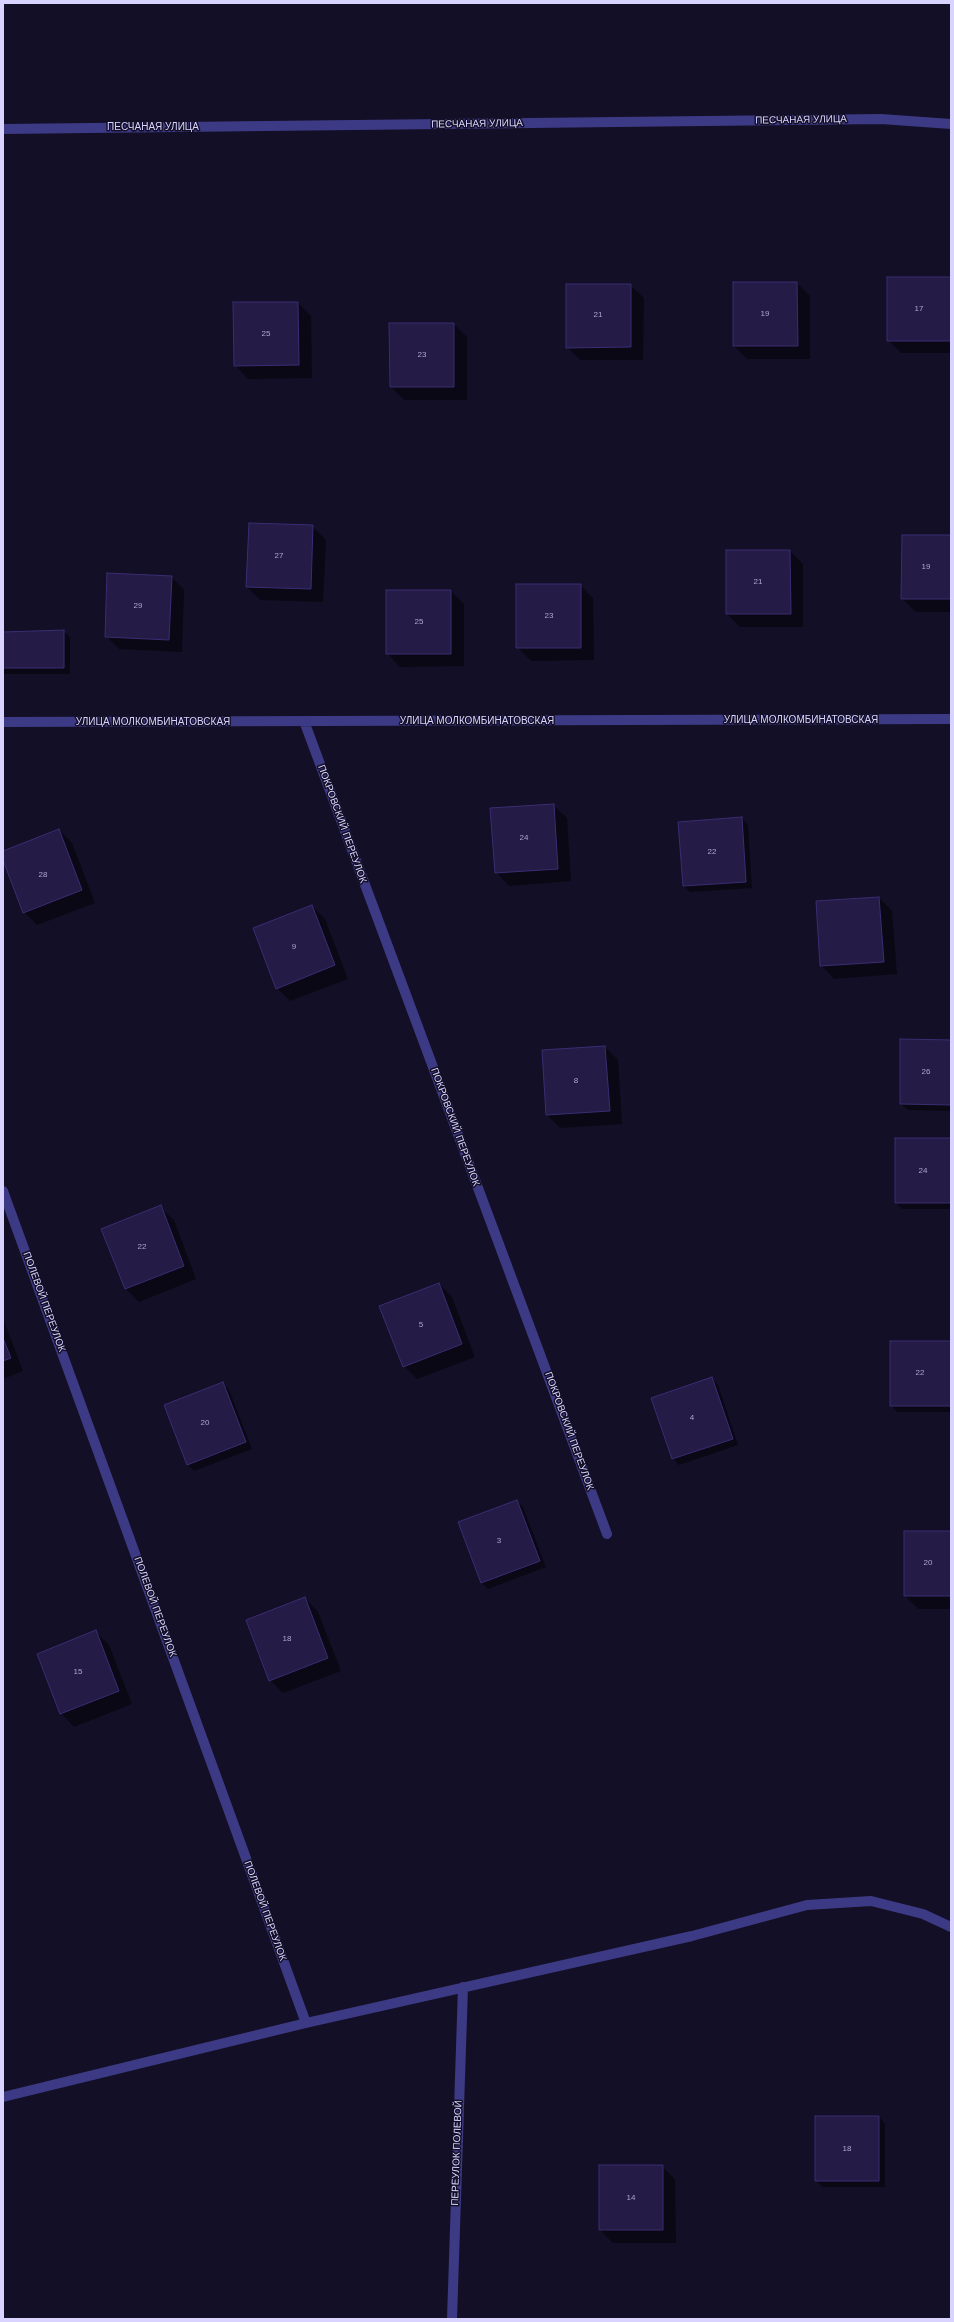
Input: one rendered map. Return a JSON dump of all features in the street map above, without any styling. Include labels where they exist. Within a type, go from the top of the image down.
[{"type":"street","name":"ПЕСЧАНАЯ УЛИЦА","points":[[3,129],[881,119],[951,124]]},
{"type":"street","name":"УЛИЦА МОЛКОМБИНАТОВСКАЯ","points":[[3,722],[951,719]]},
{"type":"street","name":"ПОКРОВСКИЙ ПЕРЕУЛОК","points":[[304,721],[607,1534]]},
{"type":"street","name":"ПОЛЕВОЙ ПЕРЕУЛОК","points":[[3,1191],[306,2023]]},
{"type":"street","points":[[3,2097],[306,2023],[692,1936],[807,1905],[871,1901],[923,1914],[951,1927]]},
{"type":"street","name":"ПЕРЕУЛОК ПОЛЕВОЙ","points":[[452,2319],[463,1988]]},
{"type":"building","points":[[887,277],[951,277],[951,341],[887,341]]},
{"type":"building","points":[[733,282],[797,282],[798,346],[733,346]]},
{"type":"building","points":[[566,284],[631,284],[631,347],[566,348]]},
{"type":"building","points":[[233,302],[298,302],[299,365],[234,366]]},
{"type":"building","points":[[389,323],[454,323],[454,387],[390,387]]},
{"type":"building","points":[[249,523],[313,525],[311,589],[246,587]]},
{"type":"building","points":[[902,535],[951,535],[951,599],[901,599]]},
{"type":"building","points":[[726,550],[790,550],[791,614],[726,614]]},
{"type":"building","points":[[107,573],[172,576],[169,640],[105,637]]},
{"type":"building","points":[[516,584],[581,584],[581,648],[516,648]]},
{"type":"building","points":[[386,590],[451,590],[451,654],[386,654]]},
{"type":"building","points":[[64,630],[64,668],[3,668],[3,632]]},
{"type":"building","points":[[554,804],[558,869],[495,873],[490,808]]},
{"type":"building","points":[[742,817],[746,882],[683,886],[678,822]]},
{"type":"building","points":[[59,829],[82,890],[23,913],[3,860],[3,851]]},
{"type":"building","points":[[879,897],[884,962],[820,966],[816,901]]},
{"type":"building","points":[[312,905],[335,965],[276,989],[253,928]]},
{"type":"building","points":[[900,1039],[951,1040],[951,1105],[900,1104]]},
{"type":"building","points":[[605,1046],[610,1111],[546,1115],[542,1050]]},
{"type":"building","points":[[895,1138],[951,1138],[951,1203],[895,1203]]},
{"type":"building","points":[[161,1205],[184,1266],[125,1289],[101,1229]]},
{"type":"building","points":[[439,1283],[462,1344],[403,1367],[379,1306]]},
{"type":"building","points":[[3,1338],[11,1358],[3,1361]]},
{"type":"building","points":[[890,1341],[951,1341],[951,1406],[890,1406]]},
{"type":"building","points":[[712,1377],[733,1439],[672,1459],[651,1398]]},
{"type":"building","points":[[223,1382],[246,1442],[187,1465],[164,1405]]},
{"type":"building","points":[[517,1500],[540,1561],[481,1583],[458,1522]]},
{"type":"building","points":[[904,1531],[951,1531],[951,1596],[904,1596]]},
{"type":"building","points":[[305,1597],[328,1658],[269,1681],[246,1620]]},
{"type":"building","points":[[96,1630],[119,1691],[60,1714],[37,1654]]},
{"type":"building","points":[[815,2116],[879,2116],[879,2181],[815,2181]]},
{"type":"building","points":[[599,2165],[663,2165],[663,2230],[599,2230]]}]
